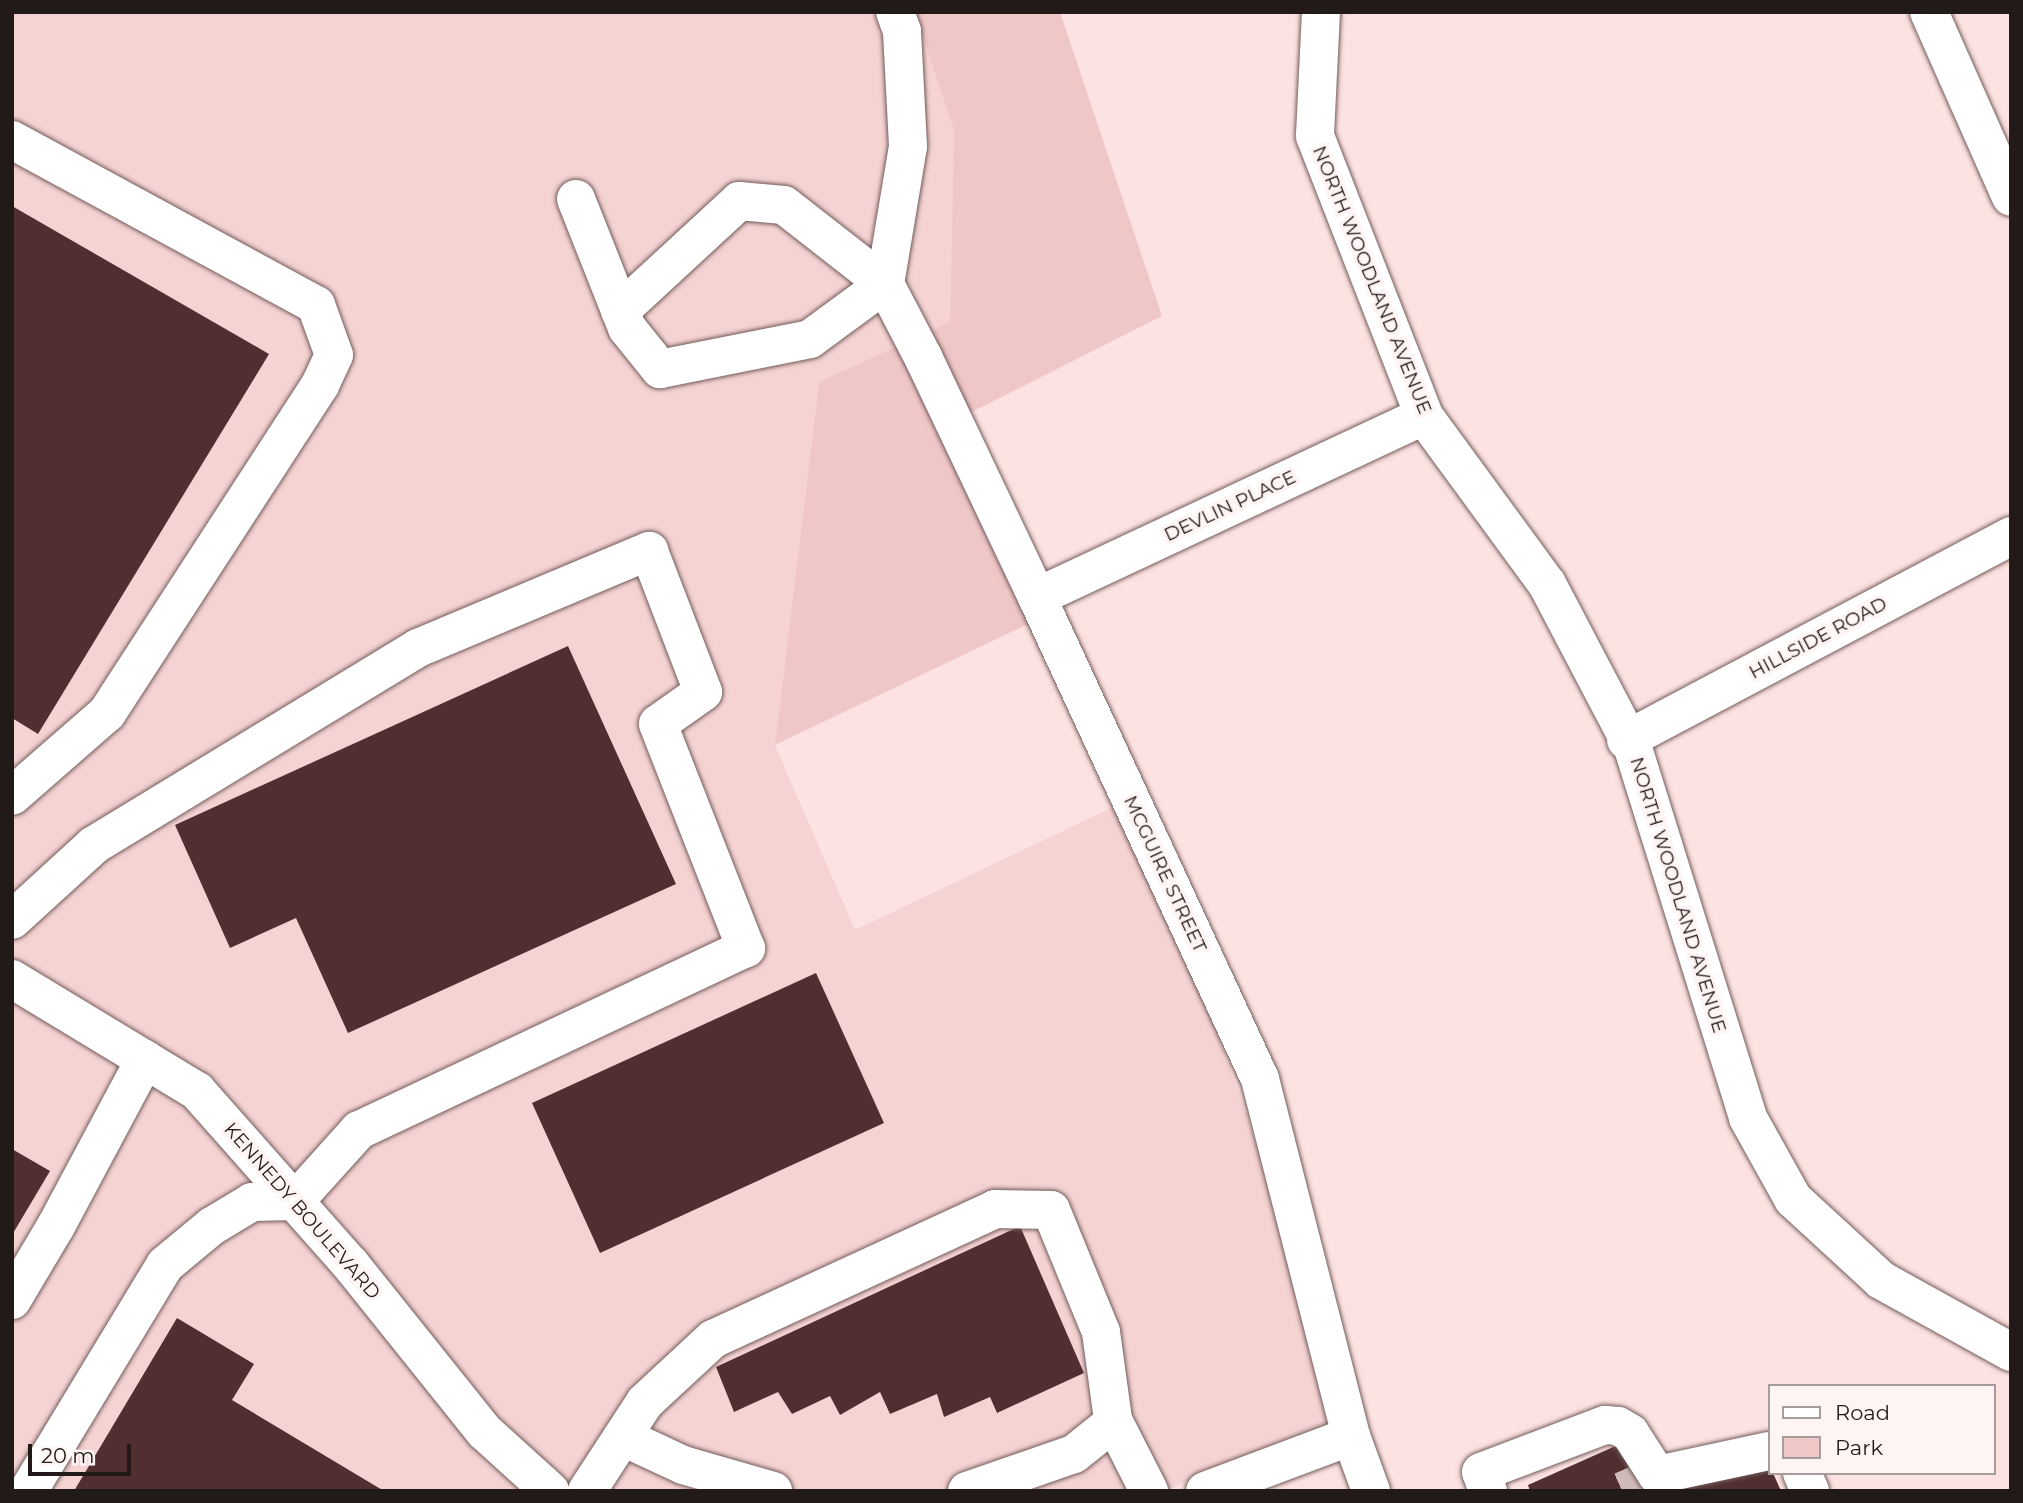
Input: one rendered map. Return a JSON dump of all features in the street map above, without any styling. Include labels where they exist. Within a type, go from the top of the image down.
[{"type":"street","points":[[576,199],[626,328],[660,369],[810,339],[885,284],[908,146],[902,31],[895,12]]},
{"type":"street","name":"NORTH WOODLAND AVENUE","points":[[1321,12],[1315,136],[1424,416],[1547,584],[1626,740],[1633,748],[1748,1118],[1793,1199],[1881,1280],[2011,1352]]},
{"type":"street","points":[[1928,12],[2011,197]]},
{"type":"street","points":[[12,140],[316,305],[334,355],[320,385],[107,713],[12,796]]},
{"type":"street","points":[[620,311],[739,201],[784,205],[885,284]]},
{"type":"street","name":"MCGUIRE STREET","points":[[885,284],[924,359],[1037,597],[1260,1079],[1351,1436],[1371,1491]]},
{"type":"street","name":"DEVLIN PLACE","points":[[1037,597],[1424,416]]},
{"type":"street","name":"HILLSIDE ROAD","points":[[1626,740],[2011,536]]},
{"type":"street","points":[[12,920],[94,845],[418,648],[649,551],[703,692],[658,724],[746,948],[359,1130],[295,1201],[252,1202],[237,1209],[165,1265],[28,1491]]},
{"type":"street","name":"KENNEDY BOULEVARD","points":[[12,979],[197,1091],[351,1265],[485,1432],[550,1491]]},
{"type":"street","points":[[12,1300],[56,1226],[145,1059]]},
{"type":"street","points":[[587,1491],[645,1402],[713,1339],[995,1209],[1051,1210],[1101,1332],[1114,1422],[1149,1491]]},
{"type":"street","points":[[967,1491],[1074,1454],[1114,1422]]},
{"type":"street","points":[[1488,1491],[1481,1472],[1605,1425],[1618,1426],[1630,1433],[1672,1476],[1768,1451]]},
{"type":"street","points":[[1205,1491],[1351,1436]]},
{"type":"street","points":[[623,1437],[683,1465],[773,1491]]},
{"type":"street","points":[[1803,1475],[1810,1491]]},
{"type":"shaded area","points":[[12,12],[914,12],[954,130],[950,322],[819,382],[775,745],[855,930],[1132,798],[1354,1413],[1165,1491],[12,1491]]},
{"type":"green space","points":[[914,12],[1060,12],[1162,316],[962,417],[1051,613],[775,745],[819,382],[950,322],[954,130]]},
{"type":"building","points":[[12,206],[269,354],[38,734],[12,718]]},
{"type":"building","points":[[568,646],[676,884],[348,1033],[296,918],[230,948],[175,825]]},
{"type":"building","points":[[816,973],[884,1123],[600,1253],[532,1103]]},
{"type":"building","points":[[12,1149],[50,1171],[12,1235]]},
{"type":"building","points":[[1020,1226],[1084,1373],[997,1413],[990,1397],[944,1417],[937,1394],[890,1414],[880,1392],[840,1415],[830,1396],[792,1414],[778,1392],[734,1412],[716,1367]]},
{"type":"building","points":[[177,1318],[254,1364],[232,1400],[384,1491],[74,1491]]},
{"type":"building","points":[[1629,1440],[1652,1491],[1530,1491],[1528,1485]]},
{"type":"building","points":[[1768,1466],[1768,1475],[1774,1475],[1781,1491],[1654,1491]]},
{"type":"tunnel","points":[[1622,1491],[1647,1480]]}]
